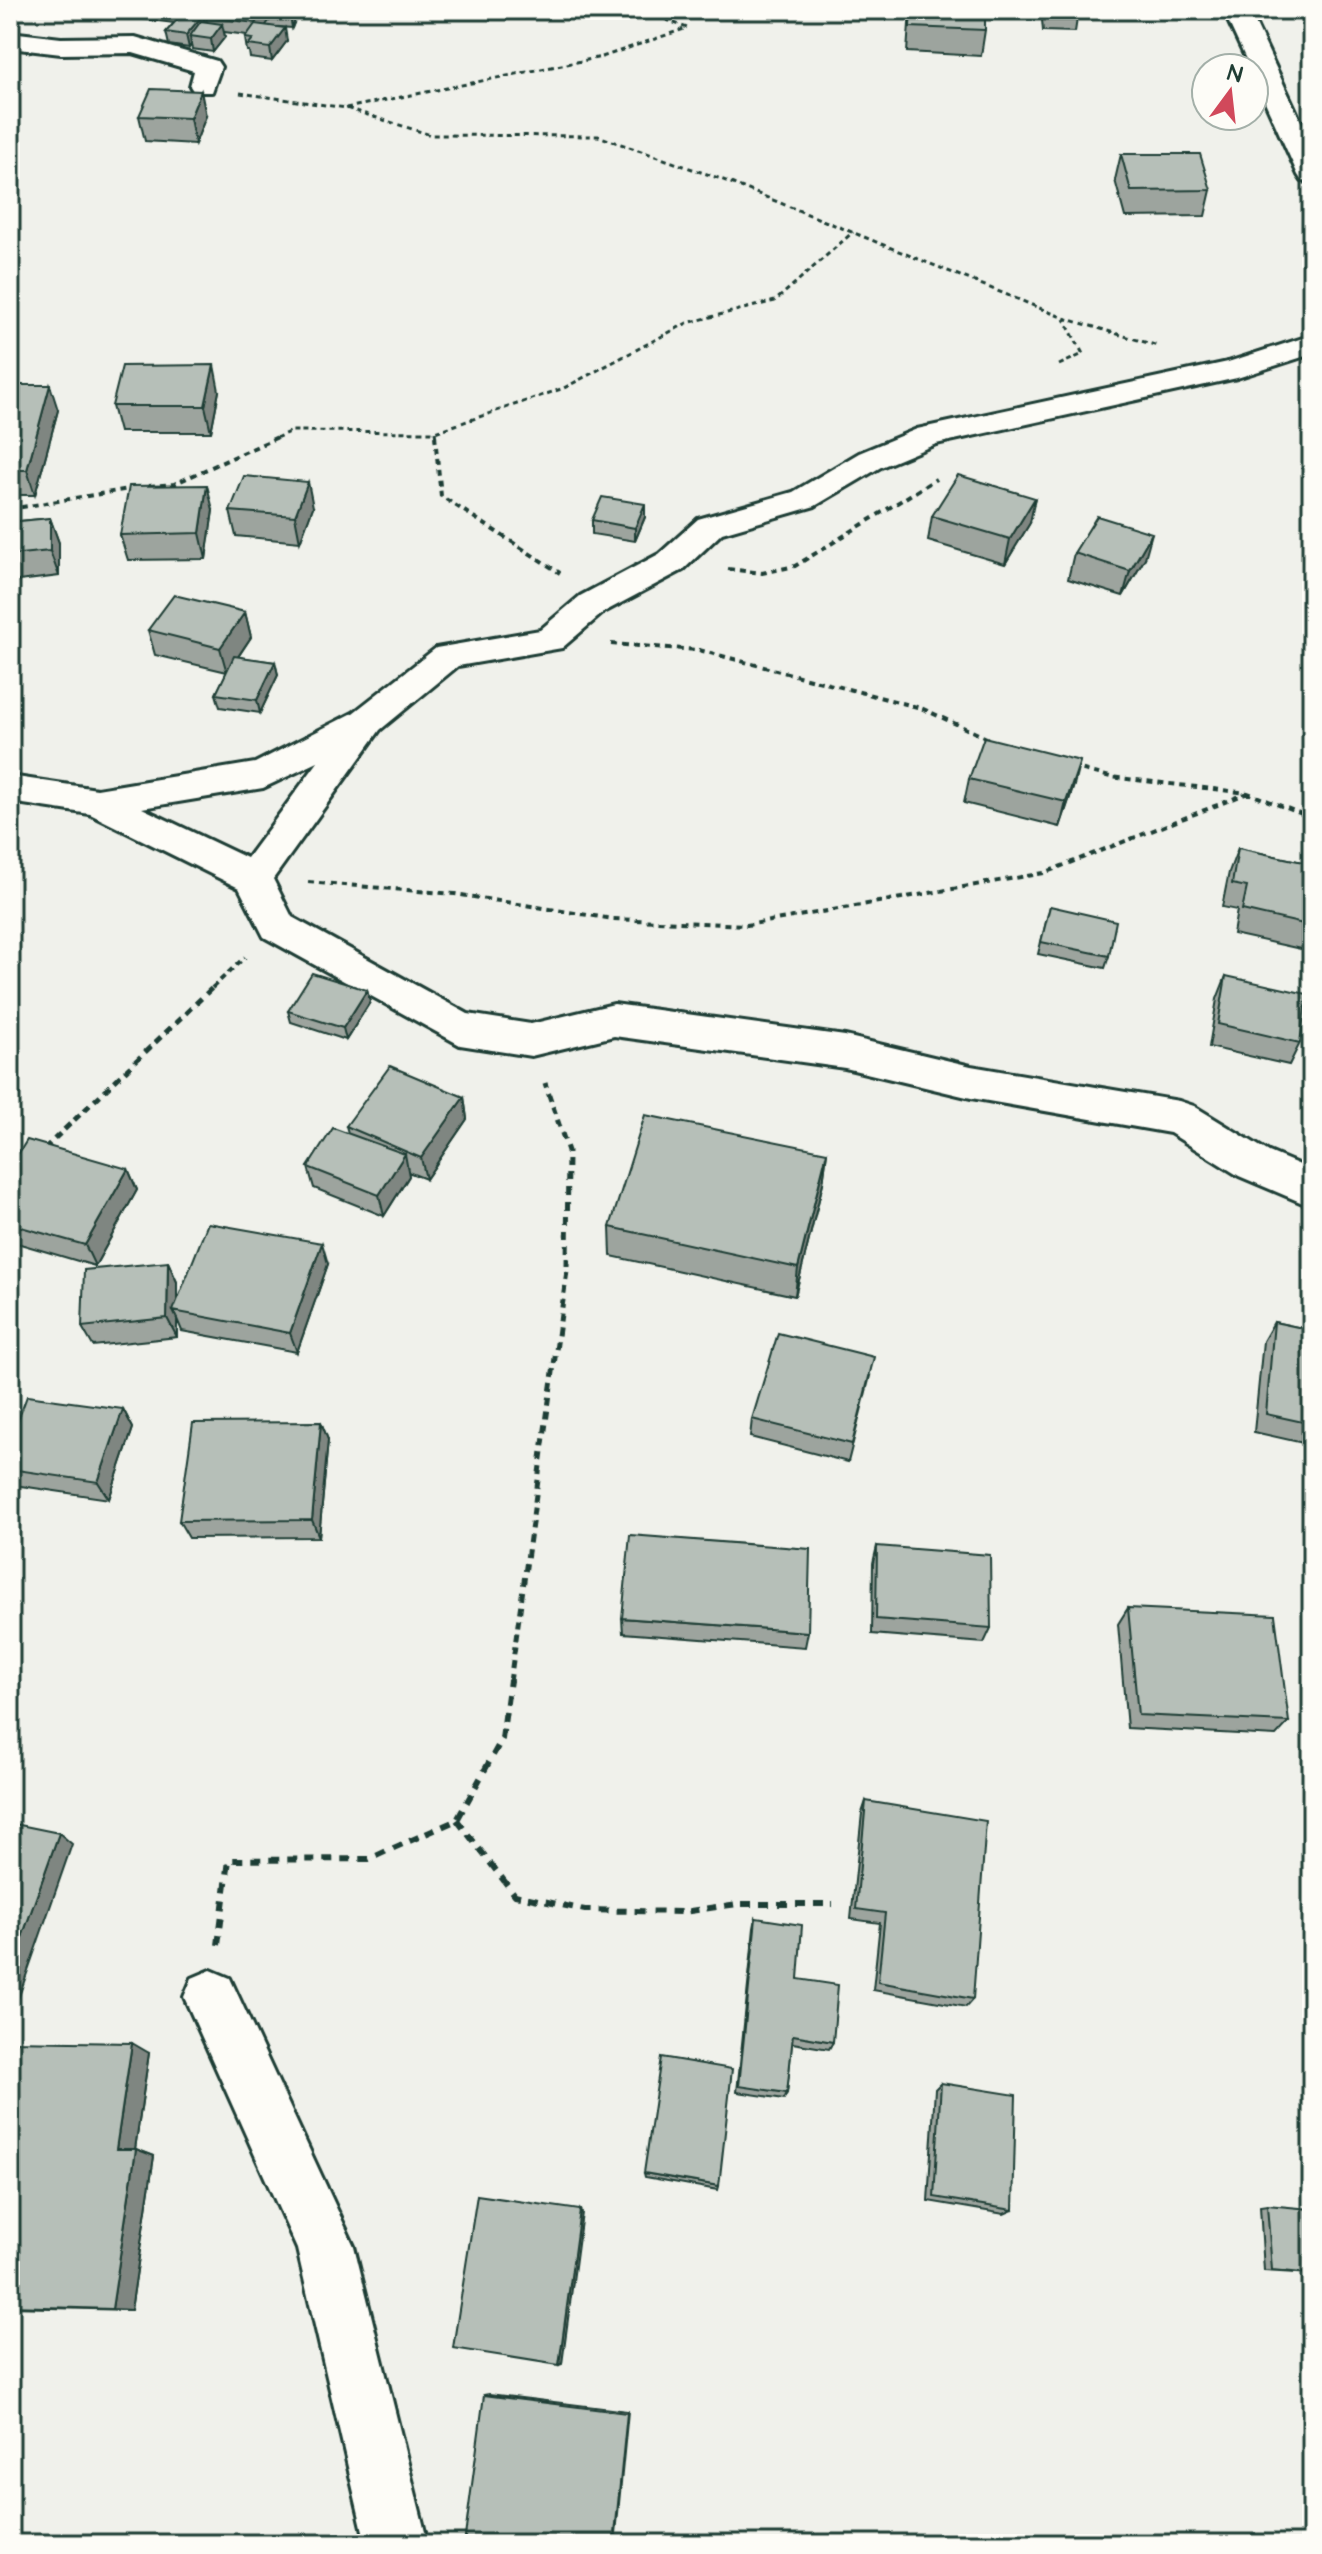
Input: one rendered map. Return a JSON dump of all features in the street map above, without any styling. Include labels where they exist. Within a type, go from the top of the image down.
[{"type":"street","points":[[1236,10],[1312,175]]},
{"type":"street","points":[[10,40],[61,46],[135,45],[208,67],[203,86]]},
{"type":"street","points":[[97,802],[263,775],[367,721],[448,656],[550,640],[592,604],[671,562],[710,526],[804,499],[870,460],[928,436],[1006,422],[1237,369],[1312,344]]},
{"type":"street","points":[[253,878],[367,721]]},
{"type":"street","points":[[10,789],[97,802],[253,878],[278,927],[460,1029],[531,1040],[614,1020],[845,1052],[971,1082],[1179,1118],[1254,1164],[1312,1189]]},
{"type":"street","points":[[211,1997],[325,2246],[397,2544]]},
{"type":"path","points":[[346,108],[602,57],[687,28],[642,10]]},
{"type":"path","points":[[203,86],[346,108],[431,135],[598,136],[721,179],[1064,318],[1237,369]]},
{"type":"path","points":[[10,509],[174,484],[291,431],[435,432],[564,388],[687,323],[775,301],[853,232]]},
{"type":"path","points":[[435,432],[441,496],[550,569],[582,581],[592,604]]},
{"type":"path","points":[[550,640],[699,650],[921,708],[993,741]]},
{"type":"path","points":[[1066,765],[1110,777],[1248,793],[1312,818]]},
{"type":"path","points":[[253,878],[455,894],[613,919],[747,925],[1044,873],[1248,793]]},
{"type":"path","points":[[37,1155],[278,927]]},
{"type":"path","points":[[211,1997],[229,1860],[369,1859],[457,1820],[502,1739],[567,1271],[568,1151],[531,1040]]},
{"type":"path","points":[[457,1820],[515,1895],[585,1910],[683,1912],[737,1904],[833,1904]]},
{"type":"building","points":[[212,10],[265,10],[255,23],[206,17]]},
{"type":"building","points":[[269,10],[292,10],[290,15],[268,14]]},
{"type":"building","points":[[911,10],[985,10],[985,30],[910,27]]},
{"type":"building","points":[[1045,10],[1076,10],[1077,19],[1045,18]]},
{"type":"building","points":[[184,12],[203,15],[186,35],[166,32]]},
{"type":"building","points":[[201,21],[222,24],[211,39],[190,36]]},
{"type":"building","points":[[255,24],[285,28],[270,48],[248,45],[253,39],[245,38]]},
{"type":"building","points":[[151,89],[201,91],[190,118],[139,116]]},
{"type":"building","points":[[1121,154],[1200,154],[1211,190],[1131,191]]},
{"type":"building","points":[[214,365],[205,406],[112,406],[122,366]]},
{"type":"building","points":[[10,385],[50,385],[27,470],[10,470]]},
{"type":"building","points":[[958,475],[1035,498],[1010,539],[932,516]]},
{"type":"building","points":[[244,476],[308,482],[295,516],[230,511]]},
{"type":"building","points":[[207,485],[200,533],[120,535],[129,486]]},
{"type":"building","points":[[602,497],[645,504],[635,528],[592,520]]},
{"type":"building","points":[[1097,516],[1152,533],[1130,571],[1074,553]]},
{"type":"building","points":[[50,518],[50,551],[10,555],[10,522]]},
{"type":"building","points":[[174,595],[245,612],[220,648],[148,630]]},
{"type":"building","points":[[234,656],[275,662],[257,700],[216,694]]},
{"type":"building","points":[[984,737],[1080,761],[1066,802],[969,779]]},
{"type":"building","points":[[1238,848],[1312,864],[1312,926],[1242,910],[1247,887],[1232,884]]},
{"type":"building","points":[[1050,906],[1116,921],[1109,956],[1041,942]]},
{"type":"building","points":[[312,973],[367,990],[343,1028],[288,1011]]},
{"type":"building","points":[[1226,976],[1307,994],[1300,1043],[1218,1024]]},
{"type":"building","points":[[390,1066],[464,1097],[421,1158],[346,1126]]},
{"type":"building","points":[[645,1115],[827,1152],[798,1268],[610,1227]]},
{"type":"building","points":[[333,1128],[405,1154],[379,1195],[308,1167]]},
{"type":"building","points":[[27,1140],[128,1169],[85,1245],[10,1224],[10,1167]]},
{"type":"building","points":[[208,1223],[322,1243],[290,1333],[173,1311]]},
{"type":"building","points":[[168,1262],[167,1318],[82,1327],[84,1270]]},
{"type":"building","points":[[1274,1322],[1312,1330],[1312,1424],[1266,1414]]},
{"type":"building","points":[[778,1333],[874,1357],[852,1444],[752,1419]]},
{"type":"building","points":[[27,1396],[123,1409],[98,1482],[10,1469],[10,1442]]},
{"type":"building","points":[[321,1422],[312,1520],[179,1521],[193,1423]]},
{"type":"building","points":[[630,1535],[810,1549],[808,1632],[622,1618]]},
{"type":"building","points":[[877,1546],[990,1555],[991,1628],[876,1619]]},
{"type":"building","points":[[1128,1608],[1275,1615],[1289,1722],[1138,1715]]},
{"type":"building","points":[[866,1801],[986,1821],[973,1999],[878,1982],[885,1913],[856,1909]]},
{"type":"building","points":[[10,1823],[59,1833],[10,1971]]},
{"type":"building","points":[[756,1918],[802,1925],[798,1979],[838,1985],[833,2042],[793,2035],[787,2093],[739,2086]]},
{"type":"building","points":[[10,2041],[132,2043],[116,2149],[136,2149],[112,2309],[10,2306]]},
{"type":"building","points":[[661,2057],[732,2069],[719,2186],[644,2173]]},
{"type":"building","points":[[941,2083],[1016,2095],[1013,2210],[934,2197]]},
{"type":"building","points":[[477,2195],[580,2210],[559,2365],[453,2348]]},
{"type":"building","points":[[1267,2205],[1310,2209],[1312,2274],[1272,2270]]},
{"type":"building","points":[[484,2395],[627,2413],[614,2544],[464,2544]]}]
